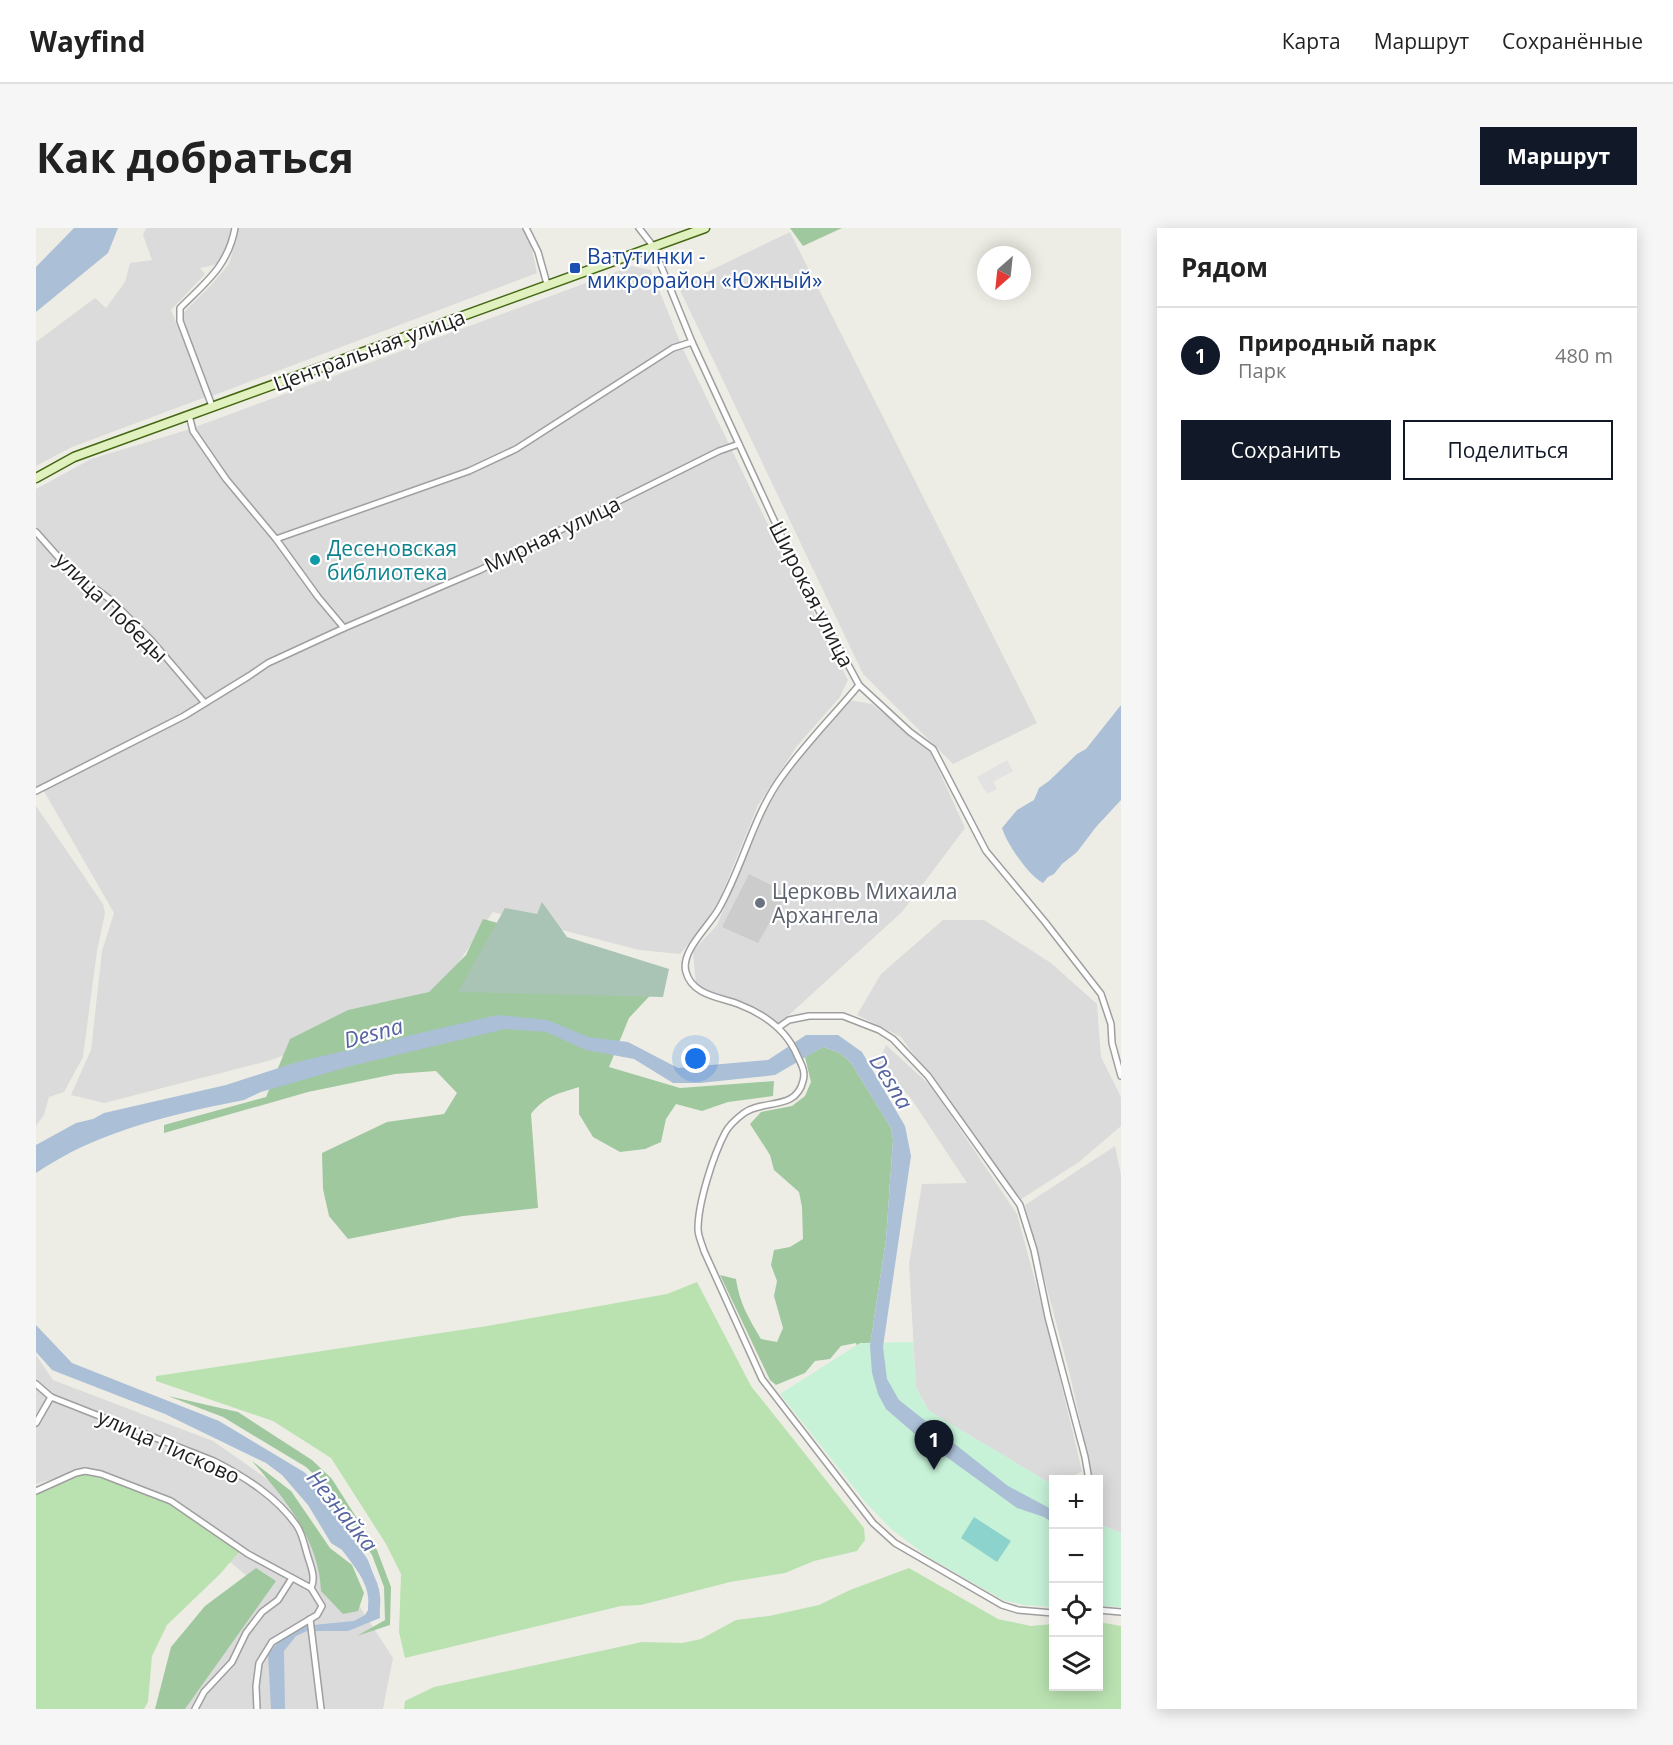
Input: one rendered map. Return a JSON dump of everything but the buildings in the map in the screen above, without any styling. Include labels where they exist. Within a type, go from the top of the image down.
[{"type":"street","points":[[212,406],[180,321],[180,308],[219,268],[233,238],[235,228]]},
{"type":"street","points":[[526,228],[538,252],[547,284]]},
{"type":"street","name":"Широкая улица","points":[[639,228],[653,246],[692,342],[808,592],[860,685],[782,776],[765,803],[724,898],[684,962],[686,975],[708,996],[737,1003],[779,1027]]},
{"type":"street","name":"Центральная улица","points":[[36,478],[74,457],[705,228]]},
{"type":"street","points":[[276,538],[469,471],[516,449],[673,348],[692,342]]},
{"type":"street","points":[[189,415],[193,431],[226,479],[276,538],[318,597],[344,628]]},
{"type":"street","name":"Мирная улица","points":[[204,702],[268,663],[480,570],[719,451],[738,444]]},
{"type":"street","name":"улица Победы","points":[[36,532],[68,568],[112,601],[152,641],[204,702]]},
{"type":"street","points":[[860,685],[910,732],[933,749],[986,851],[1101,994],[1111,1024],[1112,1043],[1121,1076]]},
{"type":"street","points":[[36,791],[184,716],[204,702]]},
{"type":"street","points":[[1049,1613],[1018,1610],[1002,1605],[895,1543],[873,1522],[762,1379],[704,1251],[698,1232],[704,1193],[725,1133],[733,1121],[747,1111],[792,1099],[800,1093],[805,1073],[791,1041],[779,1027],[789,1020],[809,1016],[843,1016],[879,1029],[893,1039],[928,1076],[1020,1205],[1034,1250],[1047,1317],[1088,1475]]},
{"type":"street","name":"улица Писково","points":[[36,1384],[51,1397],[214,1461],[237,1473],[272,1498],[298,1528],[312,1573],[314,1582],[311,1588],[322,1606],[310,1622]]},
{"type":"street","points":[[36,1423],[51,1397]]},
{"type":"street","points":[[36,1491],[76,1473],[85,1471],[101,1474],[171,1501],[248,1554],[311,1588]]},
{"type":"street","points":[[195,1709],[204,1692],[232,1662],[246,1633],[262,1612],[278,1600],[292,1578]]},
{"type":"street","points":[[1103,1610],[1121,1612]]},
{"type":"street","points":[[257,1709],[256,1686],[259,1663],[272,1642],[310,1622],[321,1709]]},
{"type":"shaded area","points":[[74,228],[118,228],[108,253],[36,312],[36,267]]},
{"type":"shaded area","points":[[146,228],[232,228],[229,242],[218,264],[200,268],[205,274],[171,310],[206,397],[72,447],[36,466],[36,342],[95,298],[106,308],[125,282],[130,263],[152,260],[143,235]]},
{"type":"shaded area","points":[[239,228],[523,228],[530,241],[537,273],[212,396],[187,334],[183,316],[185,311],[229,264]]},
{"type":"shaded area","points":[[790,232],[1037,723],[953,764],[863,674],[678,286]]},
{"type":"shaded area","points":[[632,266],[651,270],[683,349],[772,533],[848,680],[840,697],[797,746],[758,805],[721,896],[702,928],[680,954],[639,950],[493,912],[431,1003],[268,1061],[104,1103],[71,1095],[91,1050],[102,951],[114,913],[41,786],[36,788],[36,489],[91,459],[187,430]]},
{"type":"shaded area","points":[[849,700],[872,704],[930,751],[965,828],[902,912],[778,1025],[696,985],[693,951],[717,925],[769,803],[797,760]]},
{"type":"shaded area","points":[[1121,705],[1121,800],[1077,852],[1043,883],[1019,858],[1002,828],[1017,810],[1034,800],[1039,788],[1077,754],[1086,749]]},
{"type":"shaded area","points":[[1007,760],[1013,771],[993,782],[997,789],[987,794],[977,777]]},
{"type":"shaded area","points":[[36,806],[103,904],[105,913],[97,951],[83,1057],[64,1092],[49,1097],[44,1115],[36,1126]]},
{"type":"shaded area","points":[[749,874],[779,889],[784,896],[776,917],[770,922],[758,943],[722,927]]},
{"type":"shaded area","points":[[943,920],[984,920],[1051,963],[1097,1004],[1101,1057],[1121,1097],[1121,1126],[1079,1162],[1020,1200],[901,1037],[857,1015],[881,974]]},
{"type":"shaded area","points":[[497,1015],[547,1020],[588,1037],[628,1042],[678,1068],[768,1060],[806,1035],[838,1035],[862,1052],[905,1126],[911,1156],[883,1347],[887,1379],[899,1400],[1008,1486],[1049,1508],[1049,1520],[1017,1508],[916,1435],[886,1409],[878,1394],[872,1373],[870,1346],[886,1239],[893,1140],[891,1128],[851,1063],[840,1053],[823,1047],[775,1075],[700,1083],[673,1083],[634,1059],[586,1050],[546,1032],[505,1029],[351,1066],[261,1092],[244,1100],[190,1111],[136,1126],[85,1146],[36,1173],[36,1145],[76,1123],[93,1119],[104,1113],[226,1085],[297,1062]]},
{"type":"shaded area","points":[[886,1045],[931,1086],[1017,1214],[1048,1329],[1082,1471],[1075,1475],[1049,1475],[1049,1483],[929,1411],[916,1387],[909,1264],[922,1184],[967,1183],[910,1097],[877,1065]]},
{"type":"shaded area","points":[[1115,1146],[1121,1175],[1121,1533],[1103,1526],[1103,1475],[1092,1475],[1070,1375],[1025,1205]]},
{"type":"shaded area","points":[[36,1325],[72,1363],[219,1421],[304,1472],[320,1487],[368,1560],[379,1590],[380,1618],[348,1631],[307,1631],[296,1636],[284,1651],[285,1709],[271,1709],[268,1654],[280,1640],[303,1626],[354,1621],[365,1615],[374,1600],[369,1575],[358,1560],[331,1543],[308,1505],[282,1475],[266,1463],[165,1414],[52,1370],[36,1352]]},
{"type":"shaded area","points":[[36,1355],[53,1380],[213,1441],[286,1492],[393,1658],[383,1709],[180,1709],[255,1583],[158,1501],[86,1469],[36,1484]]},
{"type":"shaded area","points":[[974,1517],[1011,1541],[997,1562],[961,1538]]},
{"type":"green space","points":[[790,228],[842,228],[803,246]]},
{"type":"green space","points":[[542,902],[567,937],[669,969],[663,997],[458,992],[505,908],[537,914]]},
{"type":"green space","points":[[483,919],[546,936],[659,986],[629,1018],[609,1067],[680,1088],[774,1081],[773,1096],[728,1102],[702,1111],[676,1104],[666,1119],[661,1142],[645,1149],[620,1152],[593,1137],[579,1114],[579,1087],[552,1096],[531,1114],[538,1208],[463,1216],[348,1239],[329,1216],[323,1189],[322,1153],[387,1122],[444,1114],[457,1093],[436,1071],[395,1074],[308,1092],[164,1133],[164,1125],[266,1097],[290,1039],[348,1010],[429,992],[466,955]]},
{"type":"green space","points":[[823,1047],[840,1053],[851,1063],[891,1128],[893,1140],[886,1239],[870,1346],[861,1358],[856,1343],[841,1346],[830,1359],[815,1361],[805,1373],[776,1385],[770,1380],[720,1275],[736,1279],[742,1303],[761,1339],[777,1342],[783,1328],[774,1296],[777,1281],[771,1265],[774,1250],[790,1247],[803,1239],[802,1207],[799,1192],[774,1170],[770,1155],[750,1124],[761,1112],[792,1106],[805,1096],[811,1082],[805,1057]]},
{"type":"green space","points":[[697,1282],[751,1386],[864,1528],[865,1540],[857,1551],[814,1561],[785,1573],[730,1582],[641,1605],[621,1606],[405,1658],[399,1632],[401,1574],[386,1544],[331,1458],[273,1421],[156,1381],[156,1376],[487,1326],[667,1294]]},
{"type":"green space","points":[[913,1342],[916,1387],[929,1411],[1049,1483],[1049,1607],[1024,1605],[1003,1600],[928,1557],[890,1528],[866,1503],[780,1394],[860,1343]]},
{"type":"green space","points":[[168,1396],[238,1412],[312,1460],[332,1479],[377,1550],[391,1587],[390,1625],[357,1636],[385,1620],[384,1587],[372,1555],[322,1482],[306,1467],[223,1417]]},
{"type":"green space","points":[[252,1461],[291,1491],[330,1548],[352,1565],[364,1593],[358,1611],[343,1614],[321,1591],[314,1554],[298,1520]]},
{"type":"green space","points":[[83,1474],[148,1489],[188,1509],[240,1551],[220,1574],[167,1625],[152,1656],[148,1702],[144,1709],[36,1709],[36,1493]]},
{"type":"green space","points":[[1103,1526],[1121,1533],[1121,1607],[1103,1606]]},
{"type":"green space","points":[[256,1568],[276,1581],[185,1709],[155,1709],[171,1647],[205,1606]]},
{"type":"green space","points":[[909,1568],[998,1619],[1031,1626],[1049,1624],[1049,1691],[1103,1691],[1103,1623],[1121,1626],[1121,1709],[404,1709],[405,1701],[434,1687],[642,1642],[682,1643],[701,1639],[736,1620],[769,1616],[819,1605],[850,1590]]},
{"type":"waterway","name":"Незнайка","points":[[348,1548],[371,1583],[374,1607]]},
{"type":"place","name":"Ватутинки - микрорайон «Южный»","points":[[575,268]]},
{"type":"place","name":"Десеновская библиотека","points":[[315,560]]},
{"type":"place","name":"Церковь Михаила Архангела","points":[[760,903]]},
{"type":"place","name":"Природный парк","points":[[934,1470]]},
{"type":"water label","name":"Desna","points":[[373,1032]]},
{"type":"water label","name":"Desna","points":[[892,1081]]}]
